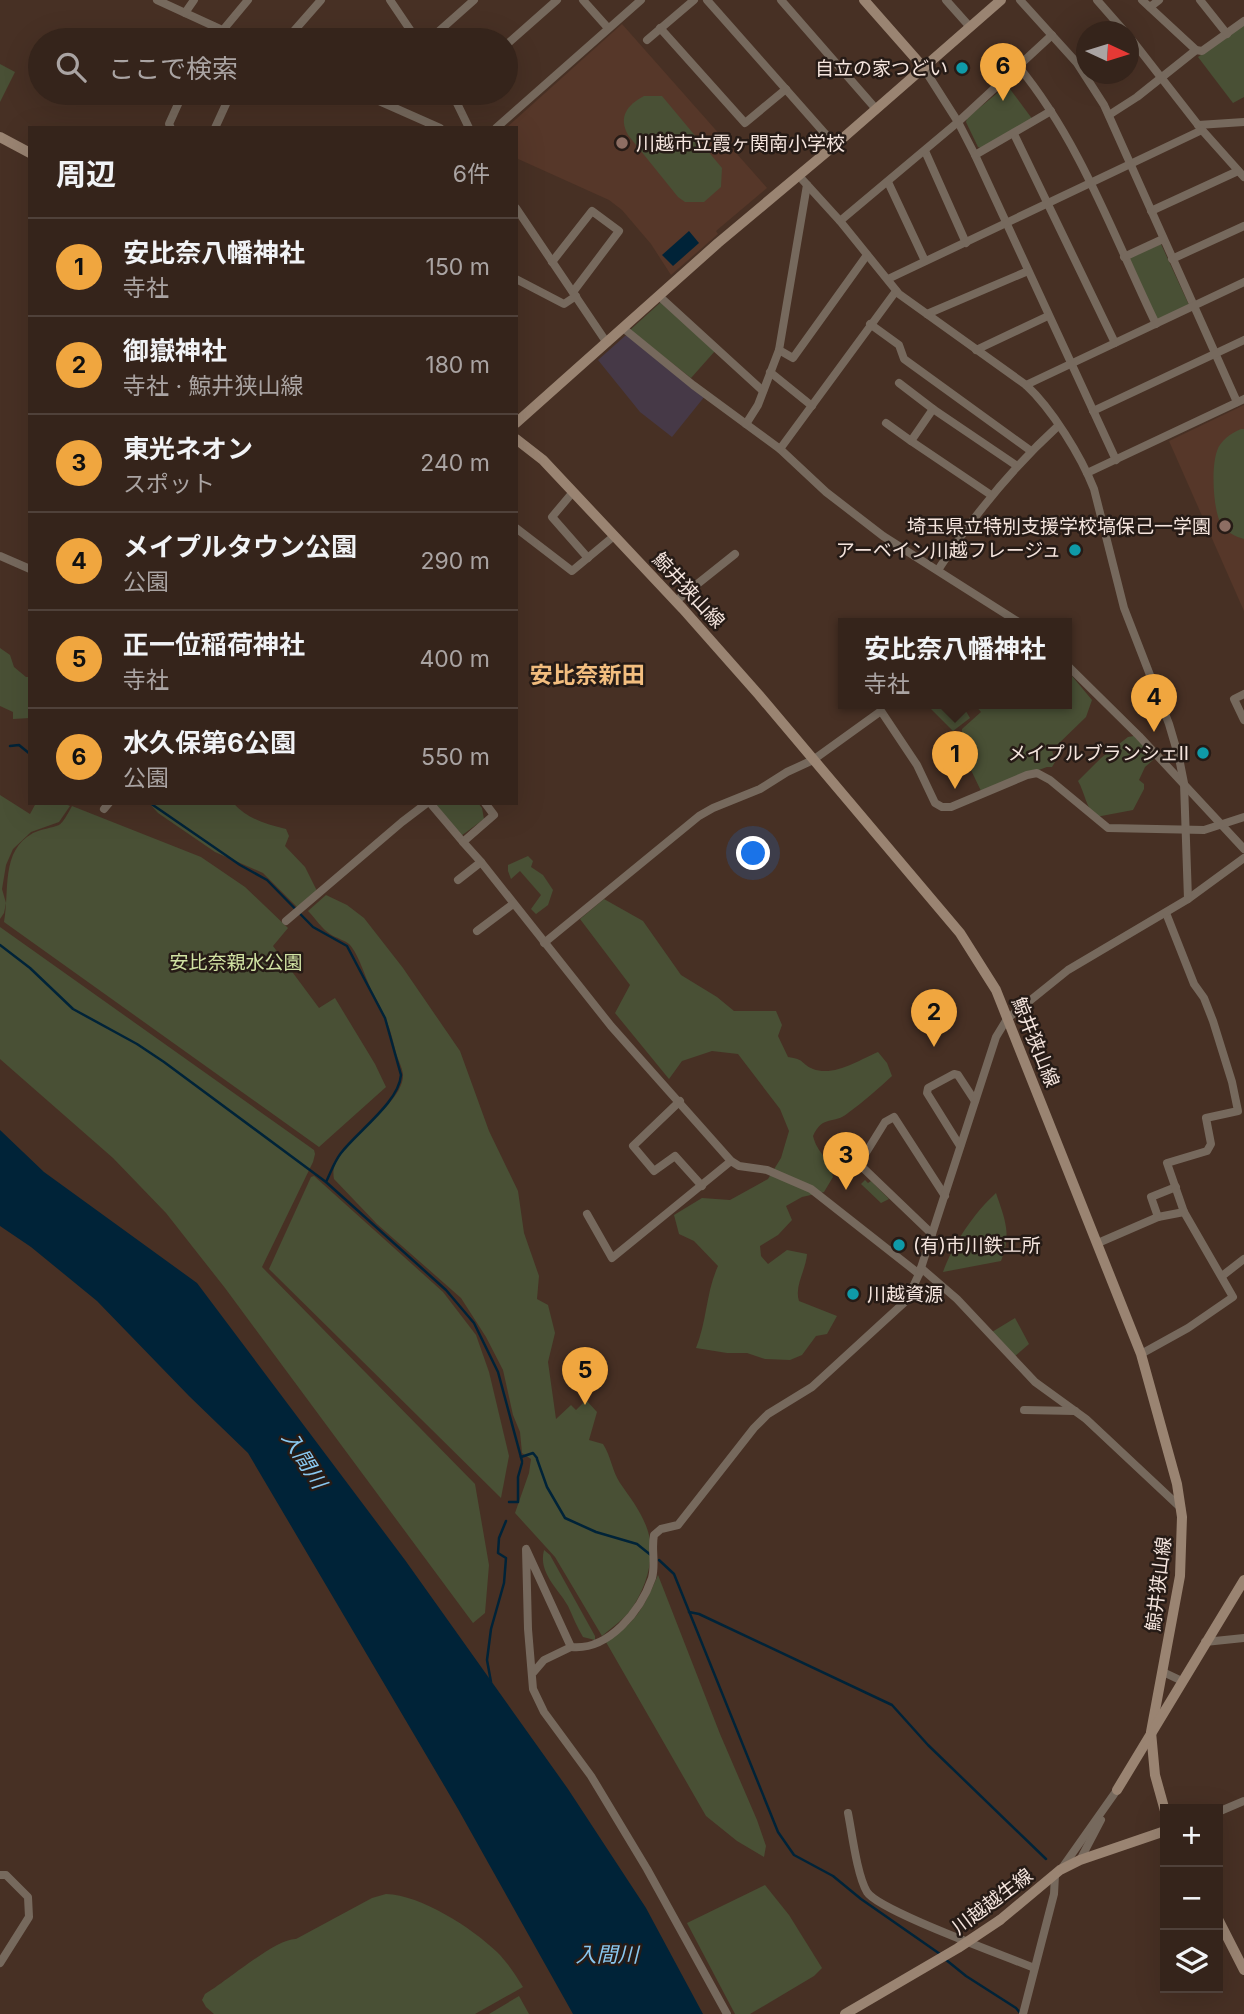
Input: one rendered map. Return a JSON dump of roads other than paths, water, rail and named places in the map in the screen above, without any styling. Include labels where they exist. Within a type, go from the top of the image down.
[{"type":"main road","points":[[864,0],[923,67]]},
{"type":"main road","points":[[518,421],[718,243],[803,180],[835,145],[1002,0]]},
{"type":"main road","points":[[0,137],[28,152]]},
{"type":"main road","name":"鯨井狭山線","points":[[518,441],[543,460],[676,601],[960,933],[996,990],[1141,1354],[1173,1462],[1181,1508],[1180,1576],[1151,1732],[1155,1775],[1163,1804]]},
{"type":"main road","points":[[1117,1790],[1244,1580]]},
{"type":"main road","name":"川越越生線","points":[[845,2014],[958,1948],[1000,1920],[1058,1873],[1080,1860],[1160,1833]]},
{"type":"main road","points":[[1223,1929],[1244,1969]]},
{"type":"street","points":[[157,0],[218,28]]},
{"type":"street","points":[[185,13],[194,0]]},
{"type":"street","points":[[225,28],[248,0]]},
{"type":"street","points":[[296,28],[321,0]]},
{"type":"street","points":[[391,0],[409,28]]},
{"type":"street","points":[[442,28],[474,0]]},
{"type":"street","points":[[518,34],[557,0]]},
{"type":"street","points":[[583,0],[608,28]]},
{"type":"street","points":[[498,126],[641,0]]},
{"type":"street","points":[[647,40],[695,0]]},
{"type":"street","points":[[707,0],[835,145]]},
{"type":"street","points":[[781,0],[876,108]]},
{"type":"street","points":[[946,0],[970,27]]},
{"type":"street","points":[[1020,0],[1077,63],[1109,115],[1214,354],[1241,401],[1087,473]]},
{"type":"street","points":[[1097,0],[1116,21]]},
{"type":"street","points":[[1142,0],[1196,50],[1202,51],[1244,21]]},
{"type":"street","points":[[1150,7],[1158,0]]},
{"type":"street","points":[[1200,0],[1227,34]]},
{"type":"street","points":[[660,28],[745,123],[786,89]]},
{"type":"street","points":[[840,221],[925,151],[1052,35]]},
{"type":"street","points":[[1139,48],[1200,128],[1241,174],[1151,211]]},
{"type":"street","points":[[1109,115],[1196,50]]},
{"type":"street","points":[[1018,66],[1051,111],[1090,183],[1156,324]]},
{"type":"street","points":[[923,67],[958,122],[975,155],[1116,460]]},
{"type":"street","points":[[170,126],[178,105]]},
{"type":"street","points":[[216,126],[226,105]]},
{"type":"street","points":[[388,105],[435,126]]},
{"type":"street","points":[[458,105],[468,126]]},
{"type":"street","points":[[975,155],[1051,111]]},
{"type":"street","points":[[888,279],[1130,165],[1200,128],[1244,122]]},
{"type":"street","points":[[1014,134],[1115,343]]},
{"type":"street","points":[[925,151],[965,243]]},
{"type":"street","points":[[803,180],[896,291],[1038,396],[1087,473],[1094,489],[1124,608],[1170,724],[1184,783],[1188,900]]},
{"type":"street","points":[[746,424],[758,405],[779,351],[803,180]]},
{"type":"street","points":[[888,182],[925,261]]},
{"type":"street","points":[[518,211],[607,343]]},
{"type":"street","points":[[518,280],[564,304],[575,294],[619,231],[592,211],[552,262]]},
{"type":"street","points":[[1172,260],[1244,226]]},
{"type":"street","points":[[1124,257],[1163,239]]},
{"type":"street","points":[[779,351],[793,358],[867,255]]},
{"type":"street","points":[[927,314],[1028,271]]},
{"type":"street","points":[[1026,385],[1244,282]]},
{"type":"street","points":[[780,449],[896,291]]},
{"type":"street","points":[[659,296],[763,391]]},
{"type":"street","points":[[976,350],[1048,316]]},
{"type":"street","points":[[870,324],[900,345],[904,359],[1031,451]]},
{"type":"street","points":[[623,328],[780,449],[826,492],[883,536],[1012,618]]},
{"type":"street","points":[[1093,411],[1244,340]]},
{"type":"street","points":[[770,372],[812,406]]},
{"type":"street","points":[[899,383],[1017,466]]},
{"type":"street","points":[[911,441],[933,409]]},
{"type":"street","points":[[886,423],[991,495]]},
{"type":"street","points":[[938,570],[991,495],[1058,426]]},
{"type":"street","points":[[573,492],[552,517],[588,558]]},
{"type":"street","points":[[518,530],[572,571],[614,536]]},
{"type":"street","points":[[676,601],[735,554]]},
{"type":"street","points":[[0,556],[28,568]]},
{"type":"street","points":[[1072,670],[1184,783],[1244,849]]},
{"type":"street","points":[[1244,694],[1234,699],[1244,720]]},
{"type":"street","points":[[544,943],[699,816],[760,789],[813,760],[881,711],[917,765],[935,803],[942,807],[951,807],[1037,773],[1050,780],[1108,828],[1204,830],[1244,817]]},
{"type":"street","points":[[289,918],[402,821],[425,805]]},
{"type":"street","points":[[430,805],[481,862],[611,1026],[731,1161],[739,1167],[768,1170],[811,1189],[957,1299],[1035,1382],[1075,1411],[1181,1508]]},
{"type":"street","points":[[463,842],[494,816],[486,805]]},
{"type":"street","points":[[532,1674],[544,1660],[571,1647],[593,1646],[631,1616],[652,1576],[654,1535],[661,1529],[678,1525],[768,1414],[812,1387],[907,1300],[920,1271],[996,1037],[1007,1019],[1068,970],[1188,900],[1244,858]]},
{"type":"street","points":[[458,880],[481,862]]},
{"type":"street","points":[[477,931],[513,904]]},
{"type":"street","points":[[1141,1354],[1188,1328],[1233,1297],[1184,1212],[1167,1163],[1207,1151],[1211,1144],[1206,1118],[1238,1111],[1213,1021],[1204,998],[1194,984],[1166,913]]},
{"type":"street","points":[[960,1146],[927,1093],[928,1088],[954,1074],[975,1101]]},
{"type":"street","points":[[680,1101],[633,1146],[654,1171],[675,1156],[702,1186]]},
{"type":"street","points":[[932,1234],[859,1164],[885,1122],[894,1117],[945,1196]]},
{"type":"street","points":[[587,1213],[612,1258],[731,1161]]},
{"type":"street","points":[[1158,1217],[1151,1197],[1176,1187]]},
{"type":"street","points":[[1098,1244],[1158,1217],[1184,1212]]},
{"type":"street","points":[[1222,1276],[1244,1259]]},
{"type":"street","points":[[1024,1410],[1075,1411]]},
{"type":"street","points":[[571,1647],[526,1549],[533,1689],[544,1712],[591,1776],[647,1869],[727,2014]]},
{"type":"street","points":[[1205,1642],[1244,1640]]},
{"type":"street","points":[[1163,1672],[1182,1681]]},
{"type":"street","points":[[1080,1860],[1117,1790]]},
{"type":"street","points":[[1023,2011],[1058,1873],[1117,1790]]},
{"type":"street","points":[[1223,1810],[1244,1801]]},
{"type":"street","points":[[848,1813],[862,1878],[871,1898],[1034,1968]]},
{"type":"street","points":[[0,1875],[6,1875],[27,1897],[29,1917],[0,1963]]},
{"type":"water","points":[[689,231],[699,243],[673,266],[662,255]]},
{"type":"water","name":"入間川","points":[[0,1130],[44,1172],[197,1283],[405,1560],[568,1789],[646,1908],[703,2014],[573,2014],[458,1809],[248,1453],[97,1301],[31,1247],[0,1226]]},
{"type":"waterway","points":[[10,746],[19,745],[28,752]]},
{"type":"waterway","points":[[153,805],[240,865],[267,880],[313,927],[347,946],[385,1018],[401,1075],[399,1085],[386,1106],[341,1153],[326,1182]]},
{"type":"waterway","points":[[0,945],[30,968],[73,1009],[164,1062],[326,1182],[446,1290],[474,1323],[498,1372],[522,1461]]},
{"type":"waterway","points":[[521,1457],[533,1453],[537,1458]]},
{"type":"waterway","points":[[537,1459],[547,1487],[565,1518],[596,1532],[637,1544],[652,1556]]},
{"type":"waterway","points":[[509,1502],[518,1502],[518,1477],[522,1463]]},
{"type":"waterway","points":[[491,1682],[487,1660],[491,1629],[504,1583],[506,1558],[498,1553],[499,1538],[506,1521]]},
{"type":"waterway","points":[[659,1560],[674,1574],[778,1832],[794,1855],[833,1876],[940,1954]]},
{"type":"waterway","points":[[689,1612],[699,1614],[892,1705],[928,1745],[1046,1859]]},
{"type":"waterway","points":[[945,1959],[1021,2014]]},
{"type":"place","name":"自立の家つどい","points":[[962,68]]},
{"type":"place","name":"水久保第6公園","points":[[1003,101]]},
{"type":"place","name":"川越市立霞ヶ関南小学校","points":[[622,143]]},
{"type":"place","name":"埼玉県立特別支援学校塙保己一学園","points":[[1225,526]]},
{"type":"place","name":"アーベイン川越フレージュ","points":[[1075,550]]},
{"type":"place","name":"メイプルタウン公園","points":[[1154,732]]},
{"type":"place","name":"メイプルブランシェⅡ","points":[[1203,753]]},
{"type":"place","name":"安比奈八幡神社","points":[[955,789]]},
{"type":"place","name":"御嶽神社","points":[[934,1047]]},
{"type":"place","name":"東光ネオン","points":[[846,1190]]},
{"type":"place","name":"(有)市川鉄工所","points":[[899,1245]]},
{"type":"place","name":"川越資源","points":[[853,1294]]},
{"type":"place","name":"正一位稲荷神社","points":[[585,1405]]},
{"type":"district","name":"安比奈新田","points":[[587,675]]},
{"type":"park label","name":"安比奈親水公園","points":[[236,962]]}]
